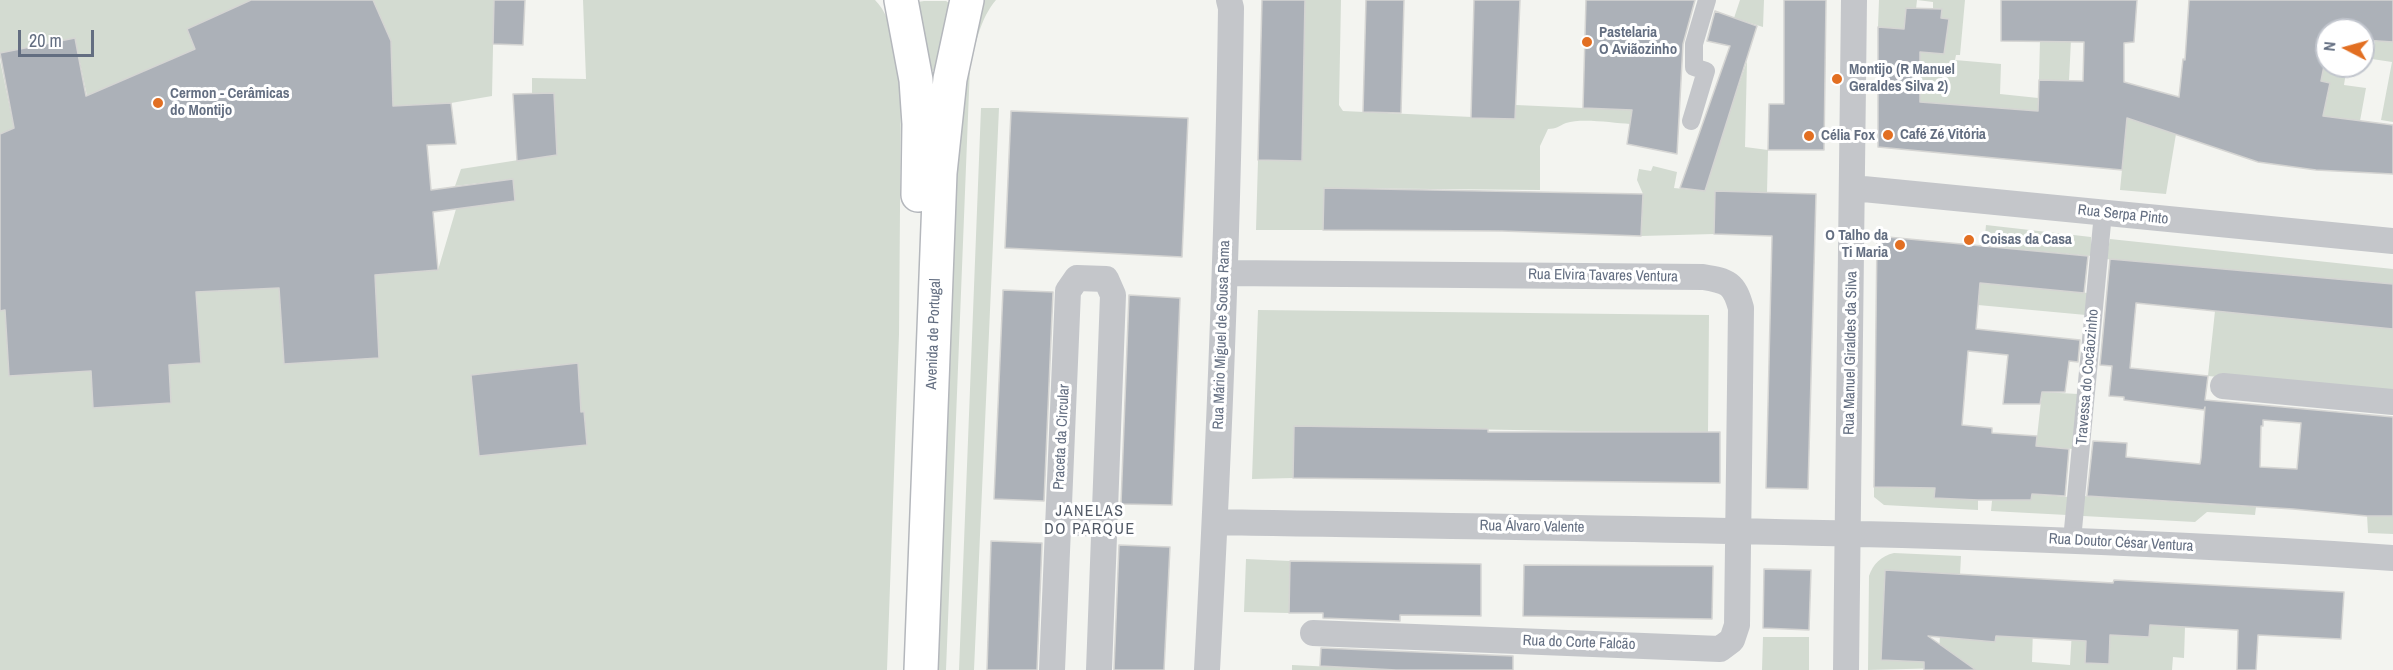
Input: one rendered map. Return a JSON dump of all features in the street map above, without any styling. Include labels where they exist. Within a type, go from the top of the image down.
[{"type":"main road","name":"Avenida de Portugal","points":[[900,670],[919,156],[919,124],[913,59],[902,0]]},
{"type":"main road","name":"Avenida de Portugal","points":[[921,670],[941,163],[950,79],[967,0]]},
{"type":"street","name":"Rua Mário Miguel de Sousa Rama","points":[[1207,670],[1225,273],[1232,8],[1229,0]]},
{"type":"street","points":[[1691,120],[1706,71],[1694,67],[1694,44],[1707,0]]},
{"type":"street","name":"Rua Manuel Giraldes da Silva","points":[[1846,670],[1854,0]]},
{"type":"street","name":"Rua Serpa Pinto","points":[[1853,188],[2393,241]]},
{"type":"street","name":"Travessa do Cocãozinho","points":[[2072,540],[2103,213]]},
{"type":"street","name":"Rua Elvira Tavares Ventura","points":[[1225,273],[1703,277],[1719,279],[1732,285],[1738,295],[1741,308],[1739,530]]},
{"type":"street","name":"Praceta da Circular","points":[[1052,670],[1068,291],[1077,278],[1106,279],[1113,296],[1105,524]]},
{"type":"street","points":[[2223,386],[2393,402]]},
{"type":"street","points":[[1058,522],[1105,524],[1099,670]]},
{"type":"street","name":"Rua Álvaro Valente","points":[[1215,522],[1848,533]]},
{"type":"street","name":"Rua do Corte Falcão","points":[[1313,633],[1720,649],[1732,640],[1737,625],[1739,530]]},
{"type":"street","name":"Rua Doutor César Ventura","points":[[1848,533],[2072,540],[2393,558]]},
{"type":"shaded area","points":[[0,0],[251,0],[187,29],[195,49],[87,96],[75,39],[0,53]]},
{"type":"shaded area","points":[[373,0],[494,0],[492,96],[451,103],[393,106],[391,41]]},
{"type":"shaded area","points":[[583,0],[875,0],[882,8],[894,40],[901,85],[899,334],[887,670],[0,670],[0,311],[5,310],[9,375],[201,363],[190,217],[215,291],[279,288],[284,364],[379,358],[375,275],[438,270],[456,209],[515,201],[512,179],[455,186],[461,169],[557,154],[554,94],[532,94],[532,78],[586,79]],"holes":[[[578,363],[579,382],[473,393],[472,375]],[[584,412],[587,445],[479,455],[476,422]]]},
{"type":"shaded area","points":[[985,0],[996,0],[982,23],[970,66],[946,670],[931,670],[951,156],[982,4]]},
{"type":"shaded area","points":[[1305,0],[1341,0],[1339,105],[1343,111],[1515,119],[1516,105],[1583,108],[1665,32],[1630,124],[1580,121],[1548,129],[1540,146],[1540,190],[1324,188],[1323,230],[1256,230],[1258,160],[1302,161]]},
{"type":"shaded area","points":[[1740,0],[1764,0],[1763,27],[1734,18]]},
{"type":"shaded area","points":[[1879,0],[1917,0],[1916,9],[1906,8],[1904,29],[1878,27]]},
{"type":"shaded area","points":[[1917,0],[1965,0],[1960,55],[1956,55],[1955,60],[2001,64],[2000,94],[2067,101],[2066,124],[1920,109],[1920,52],[1944,54],[1949,19],[1941,18],[1942,9],[1933,8],[1933,2]]},
{"type":"shaded area","points":[[946,1],[951,4],[937,70],[928,71],[918,2]]},
{"type":"shaded area","points":[[2377,30],[2393,31],[2393,122],[2381,120],[2392,62],[2375,59]]},
{"type":"shaded area","points":[[2040,40],[2071,40],[2069,80],[2039,80]]},
{"type":"shaded area","points":[[0,60],[14,128],[0,134]]},
{"type":"shaded area","points":[[1747,61],[1745,147],[1768,150],[1767,193],[1715,192],[1714,234],[1641,236],[1643,194],[1637,180],[1639,169],[1651,171],[1653,166],[1677,172],[1674,188],[1695,190],[1698,174],[1727,119]]},
{"type":"shaded area","points":[[2322,78],[2345,78],[2344,85],[2366,88],[2360,121],[2328,170],[2318,98],[2327,99],[2330,83],[2321,81]]},
{"type":"shaded area","points":[[981,108],[999,108],[974,670],[959,670]]},
{"type":"shaded area","points":[[2127,118],[2176,134],[2166,194],[2120,190]]},
{"type":"shaded area","points":[[1986,225],[2091,237],[2091,256],[1984,246]]},
{"type":"shaded area","points":[[2110,239],[2393,269],[2393,284],[2106,259]]},
{"type":"shaded area","points":[[1980,283],[2088,293],[2086,315],[1978,305]]},
{"type":"shaded area","points":[[1258,310],[1709,315],[1708,432],[1294,426],[1293,478],[1252,479]]},
{"type":"shaded area","points":[[2215,311],[2393,329],[2393,394],[2208,376]]},
{"type":"shaded area","points":[[2042,392],[2078,394],[2073,449],[2036,446]]},
{"type":"shaded area","points":[[1923,462],[1936,463],[1934,498],[1978,500],[1978,510],[1884,505],[1874,497],[1874,487],[1915,488]]},
{"type":"shaded area","points":[[1993,491],[2069,497],[2067,515],[1991,511]]},
{"type":"shaded area","points":[[2083,496],[2256,507],[2255,515],[2207,512],[2195,522],[2083,516]]},
{"type":"shaded area","points":[[2367,515],[2393,516],[2393,534],[2368,533]]},
{"type":"shaded area","points":[[1894,553],[1961,556],[1960,575],[1885,571],[1881,660],[1908,620],[1995,642],[1996,636],[2017,637],[2018,627],[2033,628],[2032,662],[2070,665],[2072,630],[2087,631],[2086,663],[2108,664],[2110,635],[2148,637],[2150,625],[2185,627],[2184,658],[2173,657],[2172,670],[1976,670],[1939,654],[1940,635],[1921,633],[1945,668],[1868,670],[1869,576],[1878,561]]},
{"type":"shaded area","points":[[1246,559],[1290,561],[1289,613],[1244,612]]},
{"type":"shaded area","points":[[1763,637],[1809,637],[1809,670],[1762,670]]},
{"type":"shaded area","points":[[1292,665],[1396,670],[1292,670]]},
{"type":"building","points":[[251,0],[373,0],[391,41],[393,106],[451,103],[456,144],[427,145],[431,190],[513,179],[515,201],[433,212],[438,270],[375,275],[379,358],[284,364],[279,288],[196,292],[201,363],[169,365],[171,403],[93,408],[91,371],[9,376],[5,310],[0,311],[0,134],[14,128],[0,53],[75,38],[86,96],[195,49],[187,29]]},
{"type":"building","points":[[494,0],[525,0],[523,45],[493,44]]},
{"type":"building","points":[[1262,0],[1305,0],[1302,161],[1258,160]]},
{"type":"building","points":[[1366,0],[1404,0],[1401,113],[1363,112]]},
{"type":"building","points":[[1474,0],[1520,0],[1515,119],[1471,118]]},
{"type":"building","points":[[1586,0],[1695,0],[1683,44],[1677,154],[1627,144],[1632,110],[1583,108]]},
{"type":"building","points":[[1784,0],[1826,0],[1824,150],[1768,150],[1769,104],[1784,104]]},
{"type":"building","points":[[2001,0],[2137,0],[2134,42],[2124,43],[2124,82],[2179,97],[2183,59],[2185,60],[2189,0],[2393,0],[2393,42],[2375,41],[2375,18],[2315,18],[2315,78],[2322,78],[2321,81],[2330,83],[2323,116],[2393,125],[2393,174],[2316,170],[2258,162],[2127,118],[2122,170],[1878,147],[1878,27],[1904,29],[1906,8],[1942,9],[1941,18],[1949,19],[1944,54],[1920,52],[1920,102],[2038,111],[2039,80],[2083,81],[2084,42],[2001,41]]},
{"type":"building","points":[[1715,11],[1757,26],[1705,191],[1680,188],[1730,46],[1707,41]]},
{"type":"building","points":[[554,93],[557,155],[517,161],[513,94]]},
{"type":"building","points":[[1011,111],[1188,118],[1182,257],[1005,248]]},
{"type":"building","points":[[1324,188],[1643,194],[1641,236],[1502,231],[1323,230]]},
{"type":"building","points":[[1715,191],[1816,194],[1808,489],[1766,488],[1772,236],[1714,234]]},
{"type":"building","points":[[1877,236],[2088,256],[2084,293],[1980,283],[1976,329],[2080,340],[2078,362],[2069,361],[2065,392],[2042,392],[2040,404],[2003,404],[2008,355],[1968,351],[1962,425],[1992,428],[1992,433],[2037,436],[2036,446],[2069,449],[2065,496],[2032,494],[2031,500],[1934,498],[1935,488],[1874,487]]},
{"type":"building","points":[[2110,259],[2393,284],[2393,329],[2136,303],[2130,368],[2208,376],[2205,400],[2393,417],[2393,516],[2087,496],[2093,441],[2127,443],[2126,457],[2200,464],[2201,458],[2205,407],[2204,410],[2109,396],[2112,366],[2100,365]],"holes":[[[2263,420],[2301,423],[2297,469],[2260,467]]]},
{"type":"building","points":[[1003,290],[1053,292],[1044,501],[994,499]]},
{"type":"building","points":[[1129,295],[1180,298],[1172,505],[1121,504]]},
{"type":"building","points":[[578,363],[581,412],[584,411],[587,445],[479,456],[471,375]]},
{"type":"building","points":[[1294,426],[1488,429],[1488,432],[1720,432],[1720,483],[1293,478]]},
{"type":"building","points":[[991,541],[1042,543],[1037,670],[987,670]]},
{"type":"building","points":[[1119,545],[1170,547],[1164,670],[1114,670]]},
{"type":"building","points":[[1290,561],[1481,564],[1481,616],[1400,615],[1400,621],[1323,618],[1323,613],[1289,613]]},
{"type":"building","points":[[1524,565],[1713,566],[1712,619],[1523,616]]},
{"type":"building","points":[[1764,569],[1811,570],[1809,630],[1763,628]]},
{"type":"building","points":[[1885,570],[2113,583],[2114,580],[2344,592],[2341,639],[2258,635],[2256,670],[2237,670],[2238,630],[2150,625],[2149,637],[2110,635],[2109,664],[2085,663],[2086,641],[1996,636],[1995,642],[1928,636],[1976,670],[1924,670],[1924,662],[1881,660]]},
{"type":"building","points":[[1321,648],[1513,656],[1513,670],[1396,670],[1320,666]]},
{"type":"place","name":"Pastelaria O Aviãozinho","points":[[1587,42]]},
{"type":"place","name":"Montijo (R Manuel Geraldes Silva 2)","points":[[1837,79]]},
{"type":"place","name":"Cermon - Cerâmicas do Montijo","points":[[158,103]]},
{"type":"place","name":"Café Zé Vitória","points":[[1888,135]]},
{"type":"place","name":"Célia Fox","points":[[1809,136]]},
{"type":"place","name":"Coisas da Casa","points":[[1969,240]]},
{"type":"place","name":"O Talho da Ti Maria","points":[[1900,245]]},
{"type":"district","name":"JANELAS DO PARQUE","points":[[1090,521]]}]
